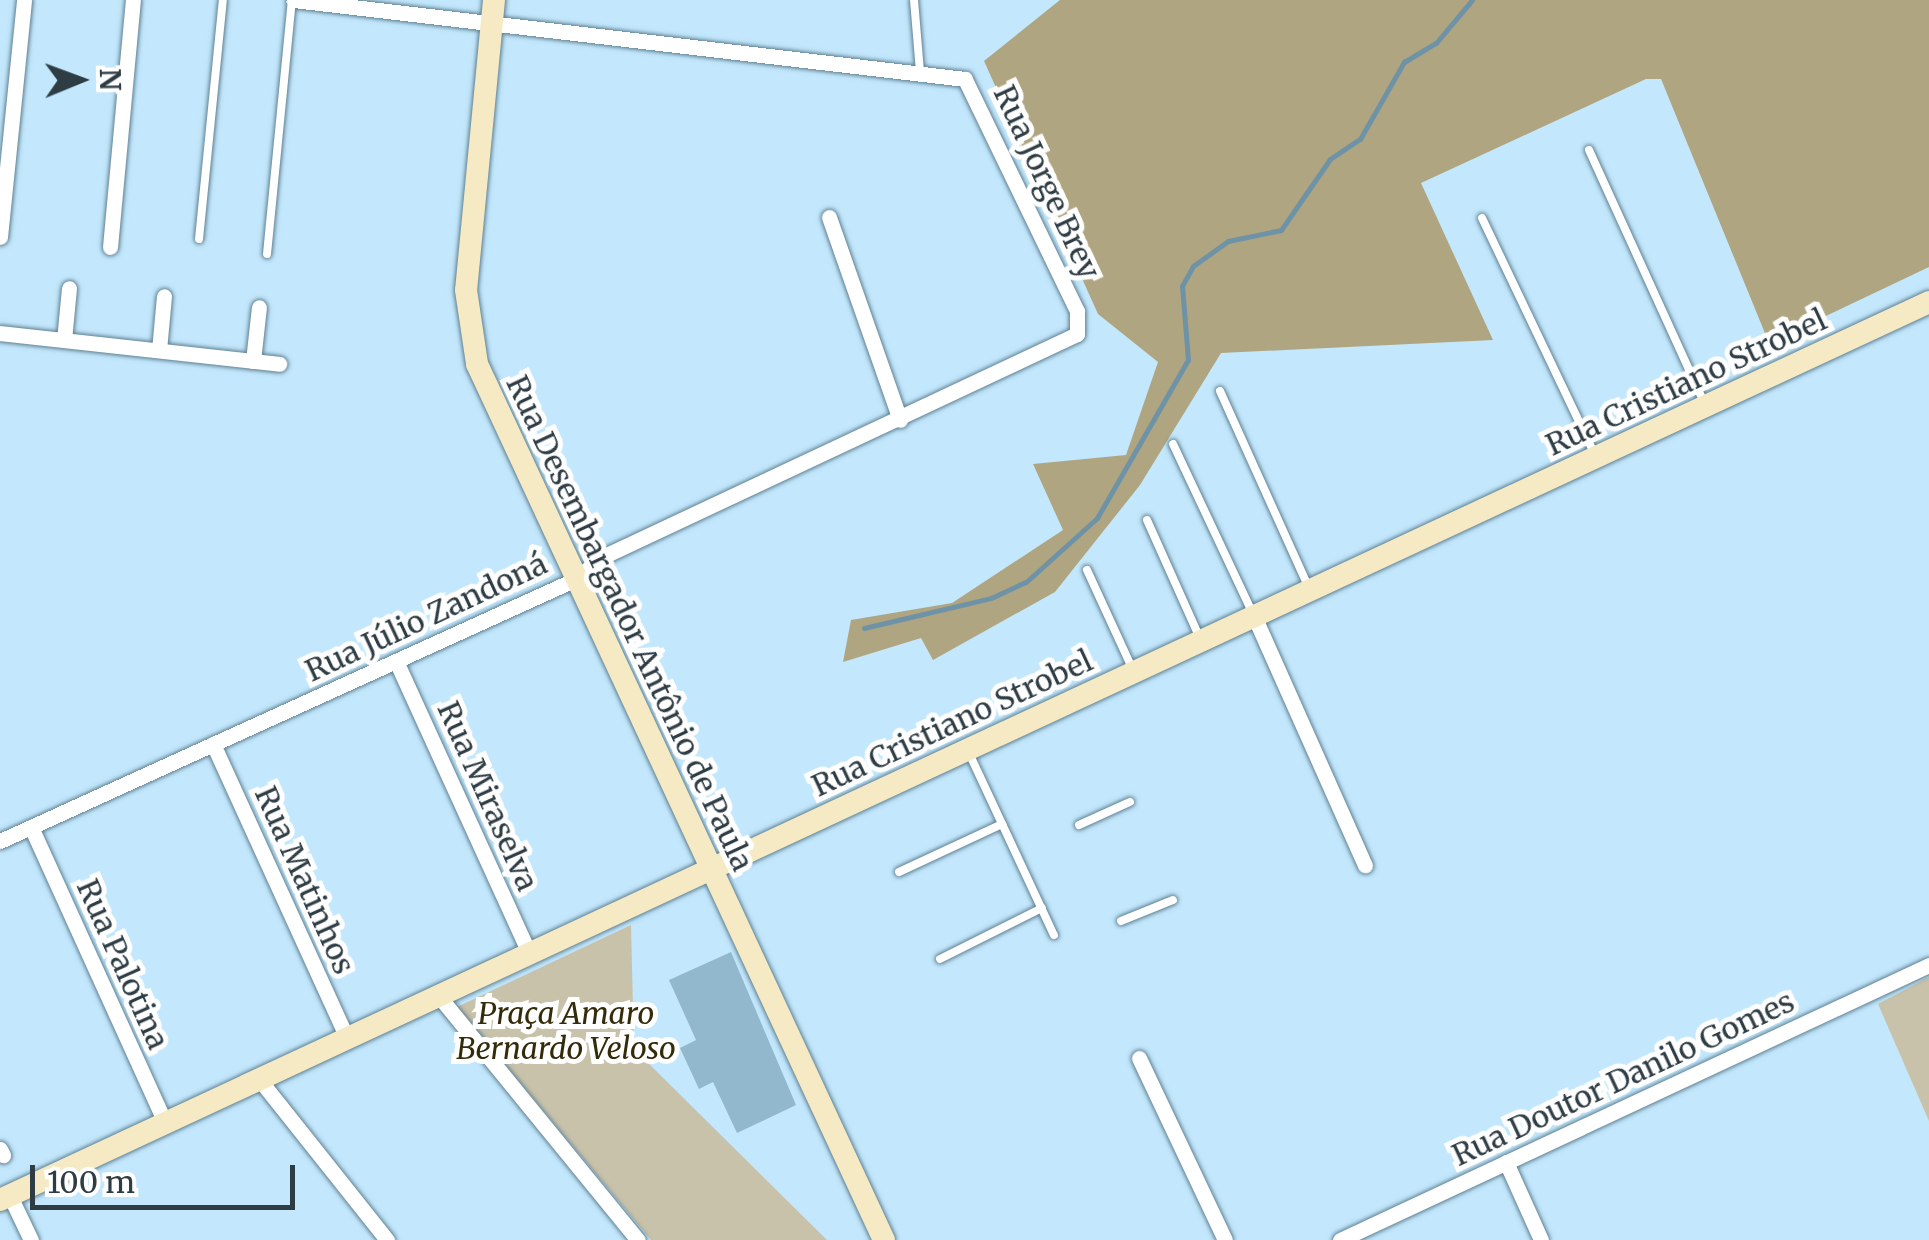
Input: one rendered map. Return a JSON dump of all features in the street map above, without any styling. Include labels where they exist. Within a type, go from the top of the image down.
[{"type":"main road","name":"Rua Desembargador Antônio de Paula","points":[[493,11],[467,314],[481,374],[880,1239]]},
{"type":"main road","name":"Rua Cristiano Strobel","points":[[5,1198],[1929,302]]},
{"type":"street","points":[[0,238],[24,0]]},
{"type":"street","points":[[110,247],[133,0]]},
{"type":"street","name":"Rua Jorge Brey","points":[[293,0],[493,11],[920,71],[972,85],[1079,326]]},
{"type":"street","points":[[829,217],[900,420]]},
{"type":"street","points":[[64,340],[69,288]]},
{"type":"street","points":[[159,350],[164,296]]},
{"type":"street","points":[[253,360],[259,307]]},
{"type":"street","name":"Rua Júlio Zandoná","points":[[0,841],[576,578],[600,558],[1066,344],[1079,326]]},
{"type":"street","points":[[0,333],[279,364]]},
{"type":"street","points":[[1254,616],[1365,865]]},
{"type":"street","name":"Rua Miraselva","points":[[396,661],[529,953]]},
{"type":"street","name":"Rua Matinhos","points":[[214,744],[347,1038]]},
{"type":"street","name":"Rua Palotina","points":[[31,827],[165,1124]]},
{"type":"street","name":"Rua Doutor Danilo Gomes","points":[[1340,1240],[1929,966]]},
{"type":"street","points":[[438,996],[638,1240]]},
{"type":"street","points":[[1140,1058],[1224,1240]]},
{"type":"street","points":[[259,1080],[387,1240]]},
{"type":"street","points":[[1506,1162],[1542,1240]]},
{"type":"street","points":[[5,1198],[31,1240]]},
{"type":"lane","points":[[199,239],[224,0]]},
{"type":"lane","points":[[266,254],[293,0]]},
{"type":"lane","points":[[914,0],[920,71]]},
{"type":"lane","points":[[1589,150],[1706,406]]},
{"type":"lane","points":[[1482,218],[1596,458]]},
{"type":"lane","points":[[1220,391],[1310,590]]},
{"type":"lane","points":[[1173,444],[1254,616]]},
{"type":"lane","points":[[1146,520],[1201,640]]},
{"type":"lane","points":[[1087,570],[1134,672]]},
{"type":"lane","points":[[967,749],[1054,935]]},
{"type":"lane","points":[[1079,826],[1130,802]]},
{"type":"lane","points":[[899,872],[1002,824]]},
{"type":"lane","points":[[1121,921],[1173,900]]},
{"type":"lane","points":[[940,959],[1042,908]]},
{"type":"green space","name":"Praça Amaro Bernardo Veloso","points":[[631,925],[634,1049],[827,1240],[651,1240],[457,1007]]},
{"type":"green space","points":[[1929,977],[1929,1121],[1878,1004]]},
{"type":"shaded area","points":[[1060,0],[1929,0],[1929,267],[1769,343],[1661,79],[1646,79],[1421,183],[1493,340],[1221,353],[1140,485],[1055,592],[933,660],[921,638],[843,662],[851,620],[952,603],[1063,530],[1033,464],[1126,455],[1158,362],[1098,314],[984,61]]},
{"type":"building","points":[[731,952],[796,1105],[737,1133],[713,1082],[699,1089],[680,1048],[696,1040],[669,980]]},
{"type":"waterway","points":[[864,628],[991,598],[1026,582],[1097,518],[1188,360],[1182,286],[1193,266],[1228,241],[1281,230],[1330,159],[1360,139],[1404,62],[1436,43],[1472,0]]}]
